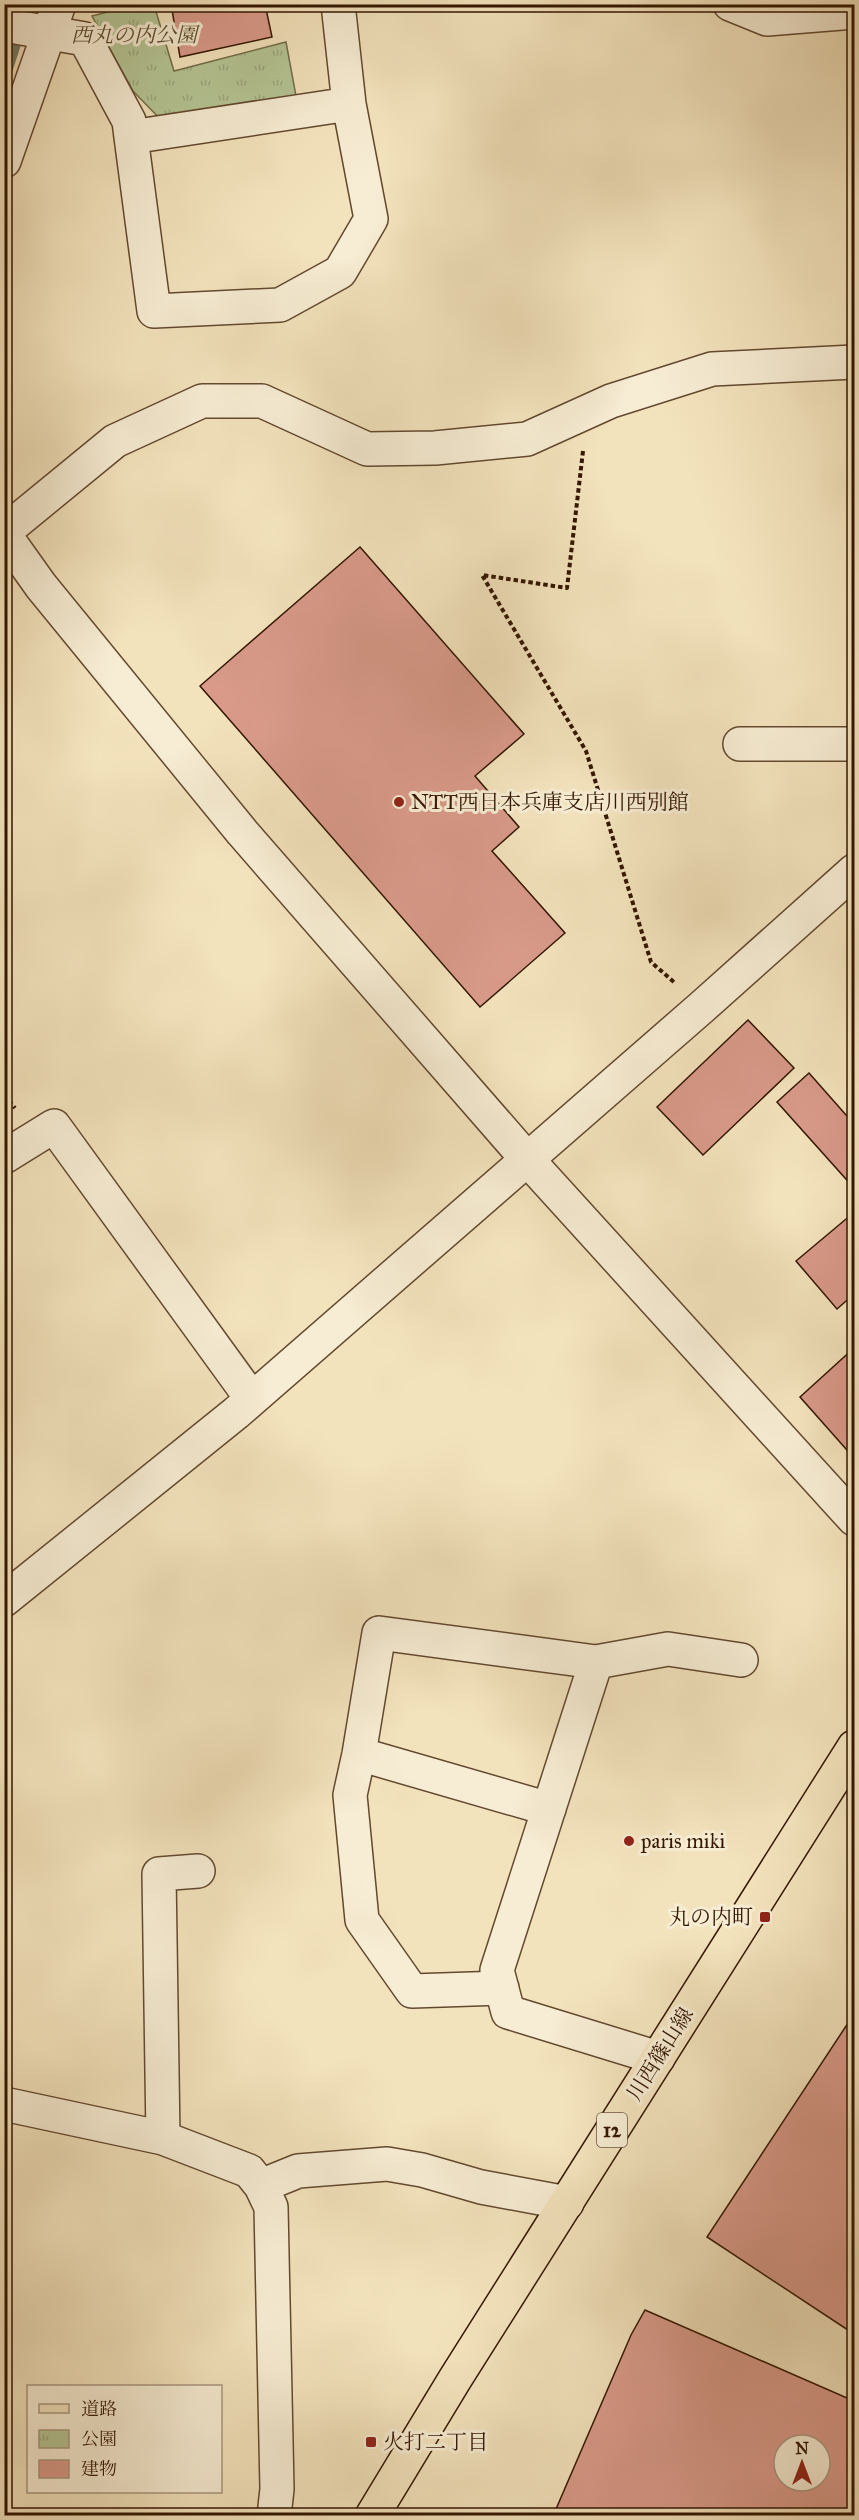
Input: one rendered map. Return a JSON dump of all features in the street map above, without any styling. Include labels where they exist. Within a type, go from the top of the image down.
[{"type":"main road","name":"川西篠山線","points":[[372,2516],[855,1747]]},
{"type":"street","points":[[4,25],[54,18],[86,39],[129,121],[153,311],[280,305],[340,272],[371,219],[349,104],[338,4]]},
{"type":"street","points":[[730,4],[767,19],[855,12]]},
{"type":"street","points":[[4,161],[54,18]]},
{"type":"street","points":[[131,137],[349,104]]},
{"type":"street","points":[[855,362],[712,369],[611,401],[527,438],[435,448],[367,449],[262,401],[202,401],[115,441],[4,533],[41,586],[242,832],[527,1159],[855,1519]]},
{"type":"street","points":[[740,744],[855,744]]},
{"type":"street","points":[[4,1600],[252,1399],[855,871]]},
{"type":"street","points":[[4,1157],[54,1126],[252,1399]]},
{"type":"street","points":[[502,1988],[412,1991],[362,1920],[350,1795],[379,1633],[596,1662],[668,1650],[741,1660]]},
{"type":"street","points":[[596,1662],[497,1970],[508,2012],[658,2058]]},
{"type":"street","points":[[359,1754],[549,1809]]},
{"type":"street","points":[[163,2138],[159,1874],[198,1871]]},
{"type":"street","points":[[4,2104],[163,2138],[249,2172],[261,2186],[271,2207],[277,2488],[274,2516]]},
{"type":"street","points":[[261,2186],[298,2171],[387,2164],[422,2170],[481,2187],[567,2203]]},
{"type":"path","points":[[588,411],[567,588],[482,575],[586,751],[651,962],[702,1007]]},
{"type":"green space","name":"西丸の内公園","points":[[135,5],[154,5],[174,71],[286,42],[296,96],[164,123],[133,91],[92,16]]},
{"type":"building","points":[[171,4],[265,4],[272,37],[180,57]]},
{"type":"building","name":"NTT西日本兵庫支店川西別館","points":[[360,547],[524,734],[475,776],[519,827],[492,851],[565,933],[480,1007],[200,686]]},
{"type":"building","points":[[748,1020],[794,1068],[703,1155],[657,1107]]},
{"type":"building","points":[[809,1073],[854,1124],[854,1188],[777,1102]]},
{"type":"building","points":[[852,1214],[854,1217],[854,1294],[837,1309],[796,1261]]},
{"type":"building","points":[[854,1348],[854,1458],[800,1397]]},
{"type":"building","points":[[854,2014],[854,2334],[707,2237]]},
{"type":"building","points":[[645,2310],[854,2401],[854,2516],[553,2516],[631,2335]]},
{"type":"waterway","points":[[4,81],[29,4]]},
{"type":"place","name":"NTT西日本兵庫支店川西別館","points":[[399,802]]},
{"type":"place","name":"paris miki","points":[[629,1841]]},
{"type":"place","name":"丸の内町","points":[[765,1917]]},
{"type":"place","name":"火打二丁目","points":[[371,2442]]}]
